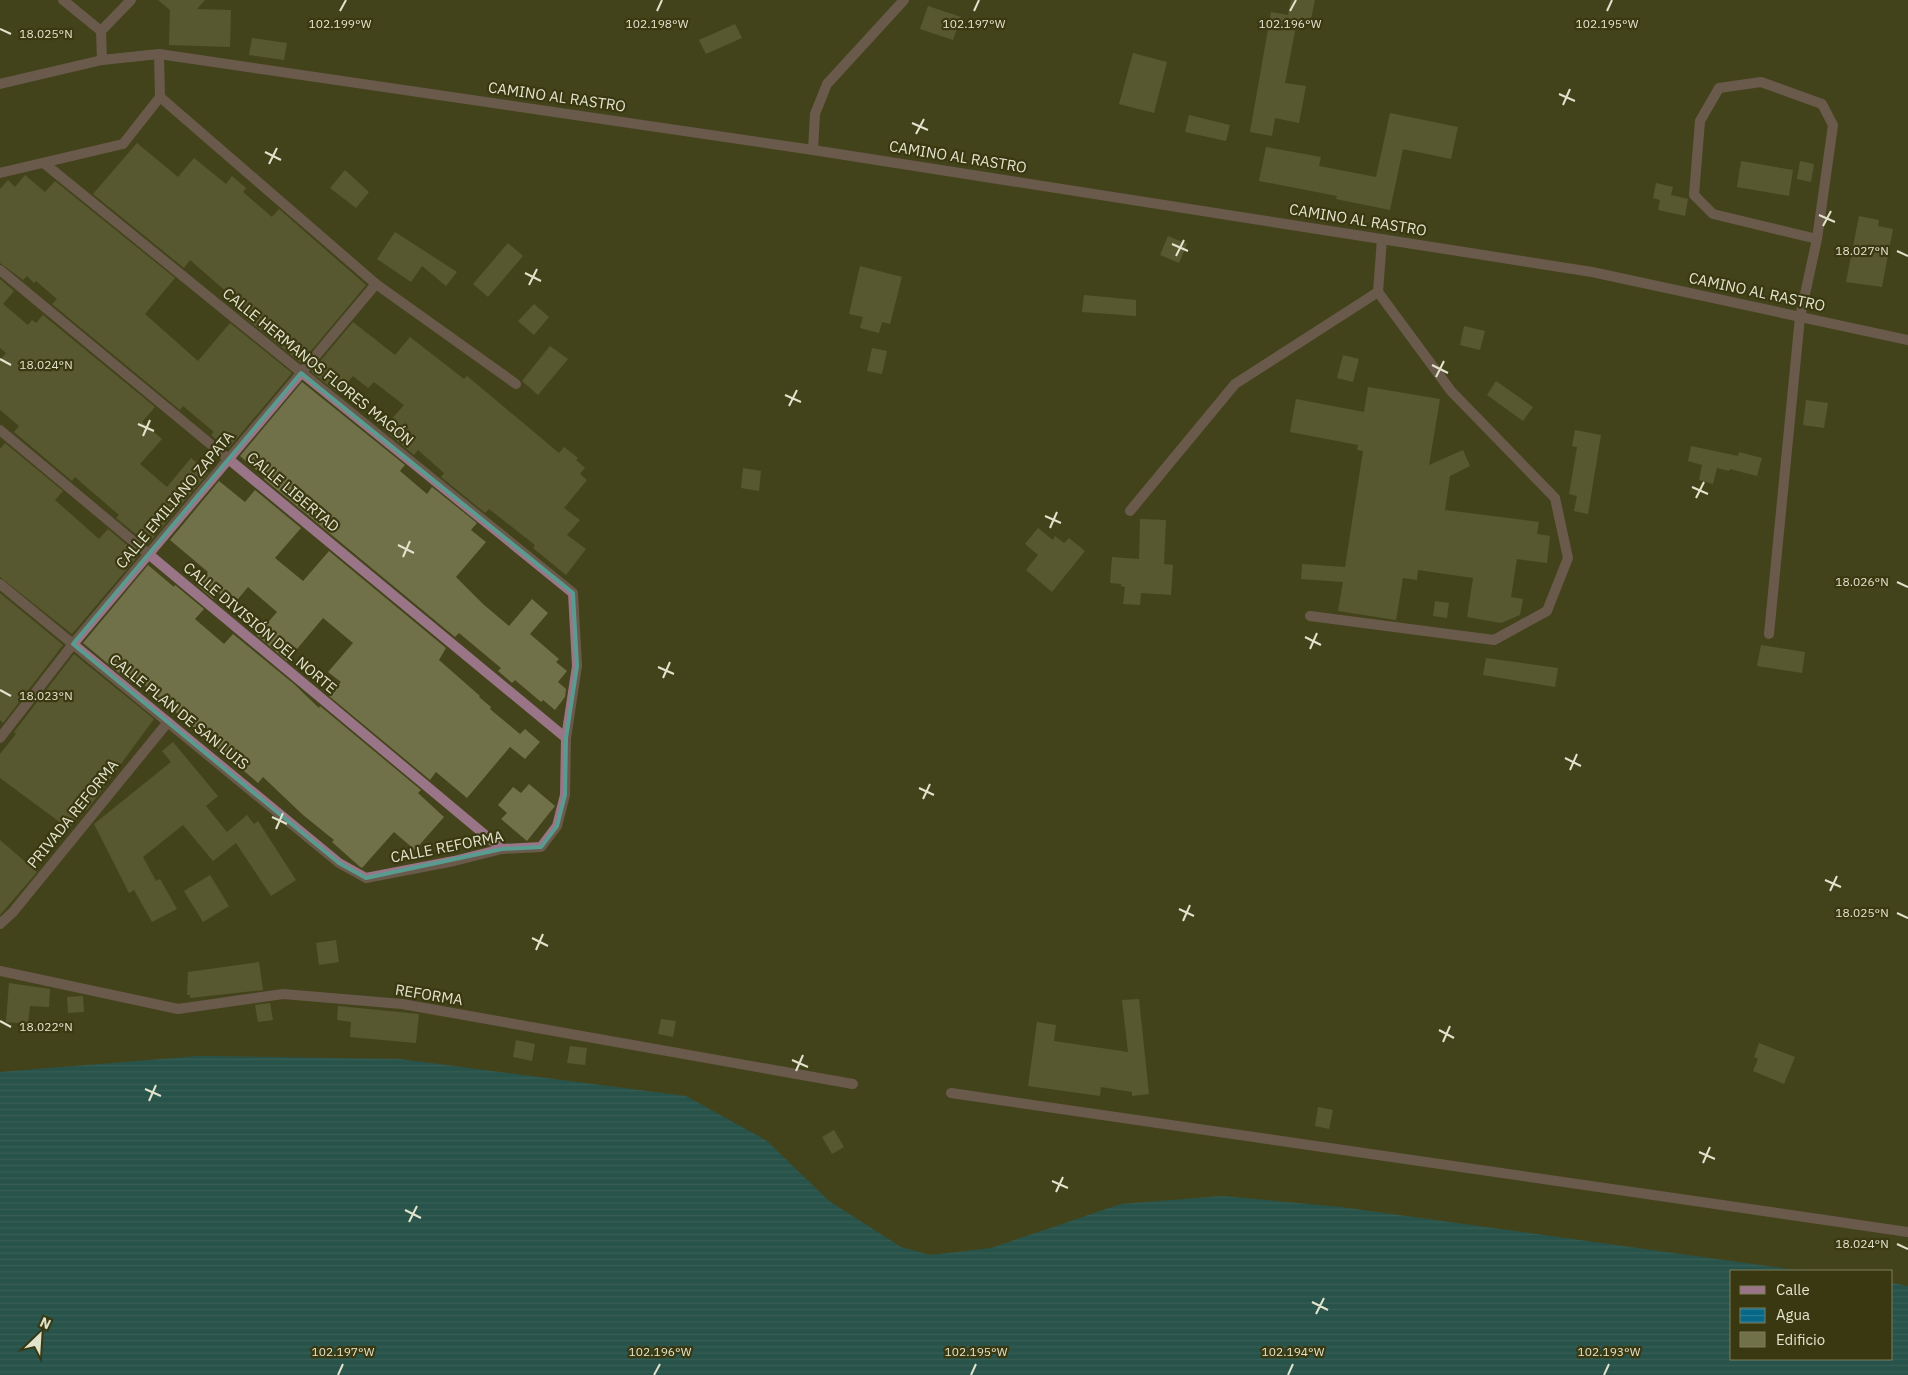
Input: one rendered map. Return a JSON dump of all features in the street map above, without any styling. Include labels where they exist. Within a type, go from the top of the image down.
[{"type":"street","points":[[63,0],[101,32]]},
{"type":"street","points":[[102,60],[101,32],[131,0]]},
{"type":"street","points":[[812,150],[814,114],[827,84],[904,0]]},
{"type":"street","points":[[0,173],[45,164],[123,144],[160,97],[159,54]]},
{"type":"street","name":"CAMINO AL RASTRO","points":[[0,84],[102,60],[159,54],[812,150],[1592,272],[1908,340]]},
{"type":"street","points":[[1768,634],[1800,317],[1817,239],[1833,125],[1822,104],[1761,82],[1719,88],[1700,121],[1694,195],[1713,214],[1817,239]]},
{"type":"street","points":[[160,97],[376,284],[516,384]]},
{"type":"street","name":"CALLE HERMANOS FLORES MAGÓN","points":[[45,164],[573,593]]},
{"type":"street","points":[[1310,616],[1494,640],[1547,611],[1568,558],[1555,498],[1451,391],[1378,292],[1382,239]]},
{"type":"street","name":"CALLE LIBERTAD","points":[[0,270],[566,738]]},
{"type":"street","name":"CALLE EMILIANO ZAPATA","points":[[0,738],[73,644],[376,284]]},
{"type":"street","points":[[1130,511],[1235,384],[1378,292]]},
{"type":"street","name":"CALLE DIVISIÓN DEL NORTE","points":[[0,430],[502,849]]},
{"type":"street","name":"CALLE PLAN DE SAN LUIS","points":[[0,584],[339,862]]},
{"type":"street","name":"CALLE REFORMA","points":[[339,862],[366,878],[454,861],[502,849],[541,847],[557,826],[565,795],[566,738],[577,666],[573,593]]},
{"type":"street","name":"PRIVADA REFORMA","points":[[0,924],[13,912],[168,722]]},
{"type":"street","name":"REFORMA","points":[[0,971],[178,1008],[283,994],[402,1004],[853,1084]]},
{"type":"street","points":[[950,1093],[1908,1232]]},
{"type":"highlighted area","points":[[301,373],[573,593],[577,666],[566,738],[565,795],[557,826],[541,847],[502,849],[366,878],[339,863],[73,644]]},
{"type":"water","points":[[199,1056],[400,1059],[686,1096],[767,1141],[829,1201],[901,1247],[930,1255],[991,1248],[1121,1204],[1222,1196],[1341,1207],[1797,1270],[1730,1270],[1730,1360],[1893,1360],[1893,1283],[1908,1286],[1908,1375],[0,1375],[0,1072]]},
{"type":"building","points":[[158,0],[205,0],[197,9],[231,10],[230,47],[169,45],[170,10]]},
{"type":"building","points":[[1291,0],[1315,0],[1310,24],[1297,21],[1285,83],[1306,86],[1299,123],[1275,118],[1272,136],[1250,132],[1271,12],[1288,15]]},
{"type":"building","points":[[928,6],[961,17],[953,40],[920,29]]},
{"type":"building","points":[[735,24],[742,38],[706,54],[699,40]]},
{"type":"building","points":[[252,38],[287,43],[284,60],[249,55]]},
{"type":"building","points":[[1133,53],[1167,62],[1154,113],[1119,104]]},
{"type":"building","points":[[1390,113],[1458,127],[1451,159],[1403,149],[1390,210],[1336,199],[1337,196],[1259,181],[1266,147],[1321,157],[1319,166],[1376,177]]},
{"type":"building","points":[[1189,115],[1230,125],[1226,141],[1185,132]]},
{"type":"building","points":[[137,143],[178,177],[194,158],[226,184],[232,176],[246,188],[243,192],[272,217],[279,209],[366,285],[301,363],[239,313],[244,307],[190,260],[184,268],[93,194]]},
{"type":"building","points":[[1741,161],[1793,170],[1789,196],[1737,187]]},
{"type":"building","points":[[1800,161],[1814,164],[1811,182],[1797,179]]},
{"type":"building","points":[[345,170],[369,192],[356,208],[330,188]]},
{"type":"building","points":[[25,175],[45,192],[55,181],[175,278],[145,314],[198,361],[230,323],[292,373],[228,449],[211,435],[214,432],[183,406],[180,410],[52,304],[57,299],[36,281],[34,283],[27,276],[23,280],[0,263],[0,189],[8,180],[15,187]]},
{"type":"building","points":[[1656,183],[1673,187],[1671,195],[1688,199],[1685,216],[1658,210],[1660,200],[1653,198]]},
{"type":"building","points":[[1859,216],[1879,220],[1878,226],[1893,229],[1882,287],[1846,282]]},
{"type":"building","points":[[395,232],[457,272],[446,286],[422,266],[411,282],[377,259]]},
{"type":"building","points":[[1168,236],[1187,244],[1179,263],[1160,255]]},
{"type":"building","points":[[508,243],[523,256],[488,297],[473,284]]},
{"type":"building","points":[[860,266],[902,277],[890,324],[882,322],[879,333],[860,328],[863,317],[849,314]]},
{"type":"building","points":[[0,279],[14,291],[3,304],[28,325],[32,320],[36,323],[43,315],[155,407],[142,422],[162,439],[140,464],[167,487],[191,458],[209,472],[148,544],[116,518],[119,515],[75,477],[72,481],[14,432],[19,426],[0,410],[0,360],[6,353],[0,348]]},
{"type":"building","points":[[1084,295],[1136,300],[1136,316],[1082,312]]},
{"type":"building","points":[[534,304],[549,317],[534,335],[518,321]]},
{"type":"building","points":[[353,322],[395,355],[410,337],[464,379],[467,376],[559,453],[564,447],[578,458],[576,460],[585,468],[580,474],[587,480],[564,508],[580,520],[567,535],[586,549],[566,575],[533,548],[535,545],[489,509],[485,513],[441,477],[444,473],[418,450],[414,455],[383,429],[404,405],[374,382],[368,388],[353,376],[338,393],[311,372]]},
{"type":"building","points":[[1464,326],[1485,331],[1480,350],[1460,345]]},
{"type":"building","points":[[550,346],[568,359],[538,395],[522,381]]},
{"type":"building","points":[[872,348],[887,351],[882,374],[867,371]]},
{"type":"building","points":[[1343,355],[1359,359],[1353,382],[1337,378]]},
{"type":"building","points":[[1496,381],[1533,407],[1523,421],[1487,395]]},
{"type":"building","points":[[302,382],[405,465],[400,471],[427,494],[432,487],[477,523],[471,530],[486,542],[456,577],[483,604],[509,626],[532,599],[548,613],[530,634],[559,659],[556,662],[567,671],[558,682],[566,689],[565,697],[555,710],[543,700],[541,702],[515,680],[512,683],[498,671],[501,668],[459,633],[455,637],[264,479],[265,477],[240,456]]},
{"type":"building","points":[[1368,387],[1440,399],[1429,465],[1463,450],[1470,466],[1450,476],[1445,510],[1539,522],[1537,534],[1550,536],[1547,563],[1517,559],[1511,597],[1523,599],[1520,615],[1501,623],[1467,617],[1473,578],[1418,570],[1417,580],[1403,578],[1396,620],[1338,611],[1343,582],[1301,579],[1302,564],[1345,567],[1363,451],[1357,450],[1358,445],[1290,432],[1296,399],[1364,412]]},
{"type":"building","points":[[1806,400],[1828,403],[1824,428],[1803,425]]},
{"type":"building","points":[[1575,430],[1601,435],[1588,514],[1574,511],[1577,496],[1569,494],[1577,447],[1572,446]]},
{"type":"building","points":[[5,443],[63,491],[55,500],[99,539],[108,529],[139,555],[72,634],[0,577],[0,449]]},
{"type":"building","points":[[1691,446],[1738,456],[1739,452],[1762,458],[1757,476],[1730,469],[1729,471],[1717,468],[1713,484],[1699,480],[1702,465],[1688,461]]},
{"type":"building","points":[[743,468],[761,471],[759,491],[741,488]]},
{"type":"building","points":[[219,481],[245,502],[255,490],[301,528],[275,558],[303,581],[329,551],[446,648],[439,660],[480,696],[491,707],[490,709],[520,734],[525,729],[540,742],[525,759],[510,747],[467,798],[436,772],[430,780],[329,696],[341,682],[328,672],[353,643],[323,618],[287,661],[257,635],[277,612],[248,587],[233,605],[218,592],[213,599],[197,585],[208,572],[170,540]]},
{"type":"building","points":[[1140,519],[1166,520],[1164,564],[1173,565],[1171,595],[1141,593],[1140,605],[1123,604],[1125,587],[1121,586],[1121,584],[1110,583],[1112,557],[1139,559]]},
{"type":"building","points":[[1038,528],[1053,540],[1055,536],[1064,543],[1069,538],[1085,551],[1052,592],[1026,570],[1038,555],[1025,544]]},
{"type":"building","points":[[148,565],[204,609],[195,619],[224,644],[233,634],[294,684],[319,708],[320,706],[421,790],[418,793],[444,817],[415,850],[394,832],[362,868],[332,842],[334,840],[303,815],[263,777],[258,783],[135,677],[130,682],[83,643]]},
{"type":"building","points":[[0,593],[63,645],[3,723],[0,720]]},
{"type":"building","points":[[1435,601],[1449,603],[1447,618],[1433,616]]},
{"type":"building","points":[[1761,645],[1805,652],[1802,673],[1757,666]]},
{"type":"building","points":[[74,654],[154,719],[87,810],[85,806],[69,829],[0,778],[0,754],[16,734],[14,732]]},
{"type":"building","points":[[1486,658],[1558,668],[1555,687],[1483,675]]},
{"type":"building","points":[[173,742],[218,796],[206,806],[227,832],[247,815],[254,824],[258,821],[296,880],[271,896],[236,843],[213,861],[183,825],[143,857],[156,881],[160,879],[177,909],[152,922],[134,890],[129,893],[94,824],[171,762],[162,751]]},
{"type":"building","points":[[529,784],[555,806],[527,841],[501,819],[507,813],[498,805],[513,787],[521,793]]},
{"type":"building","points":[[0,840],[37,872],[0,915]]},
{"type":"building","points":[[210,875],[229,906],[203,922],[184,891]]},
{"type":"building","points":[[336,940],[339,962],[319,965],[316,943]]},
{"type":"building","points":[[259,962],[263,990],[190,998],[190,995],[187,995],[188,972]]},
{"type":"building","points":[[9,983],[50,989],[49,1007],[30,1006],[28,1024],[6,1022]]},
{"type":"building","points":[[83,996],[84,1012],[68,1013],[67,997]]},
{"type":"building","points":[[1139,999],[1149,1094],[1132,1096],[1132,1092],[1101,1087],[1100,1096],[1028,1086],[1037,1022],[1056,1025],[1054,1041],[1128,1052],[1122,1000]]},
{"type":"building","points":[[270,1003],[273,1020],[258,1022],[255,1005]]},
{"type":"building","points":[[338,1006],[419,1014],[416,1043],[350,1037],[351,1022],[337,1020]]},
{"type":"building","points":[[661,1019],[676,1021],[673,1037],[658,1034]]},
{"type":"building","points":[[516,1040],[535,1044],[532,1061],[513,1057]]},
{"type":"building","points":[[1759,1043],[1795,1057],[1784,1084],[1753,1071],[1758,1059],[1754,1057]]},
{"type":"building","points":[[570,1046],[587,1048],[585,1065],[567,1063]]},
{"type":"building","points":[[1318,1107],[1333,1110],[1329,1129],[1315,1126]]},
{"type":"building","points":[[834,1130],[844,1147],[832,1154],[822,1137]]}]
